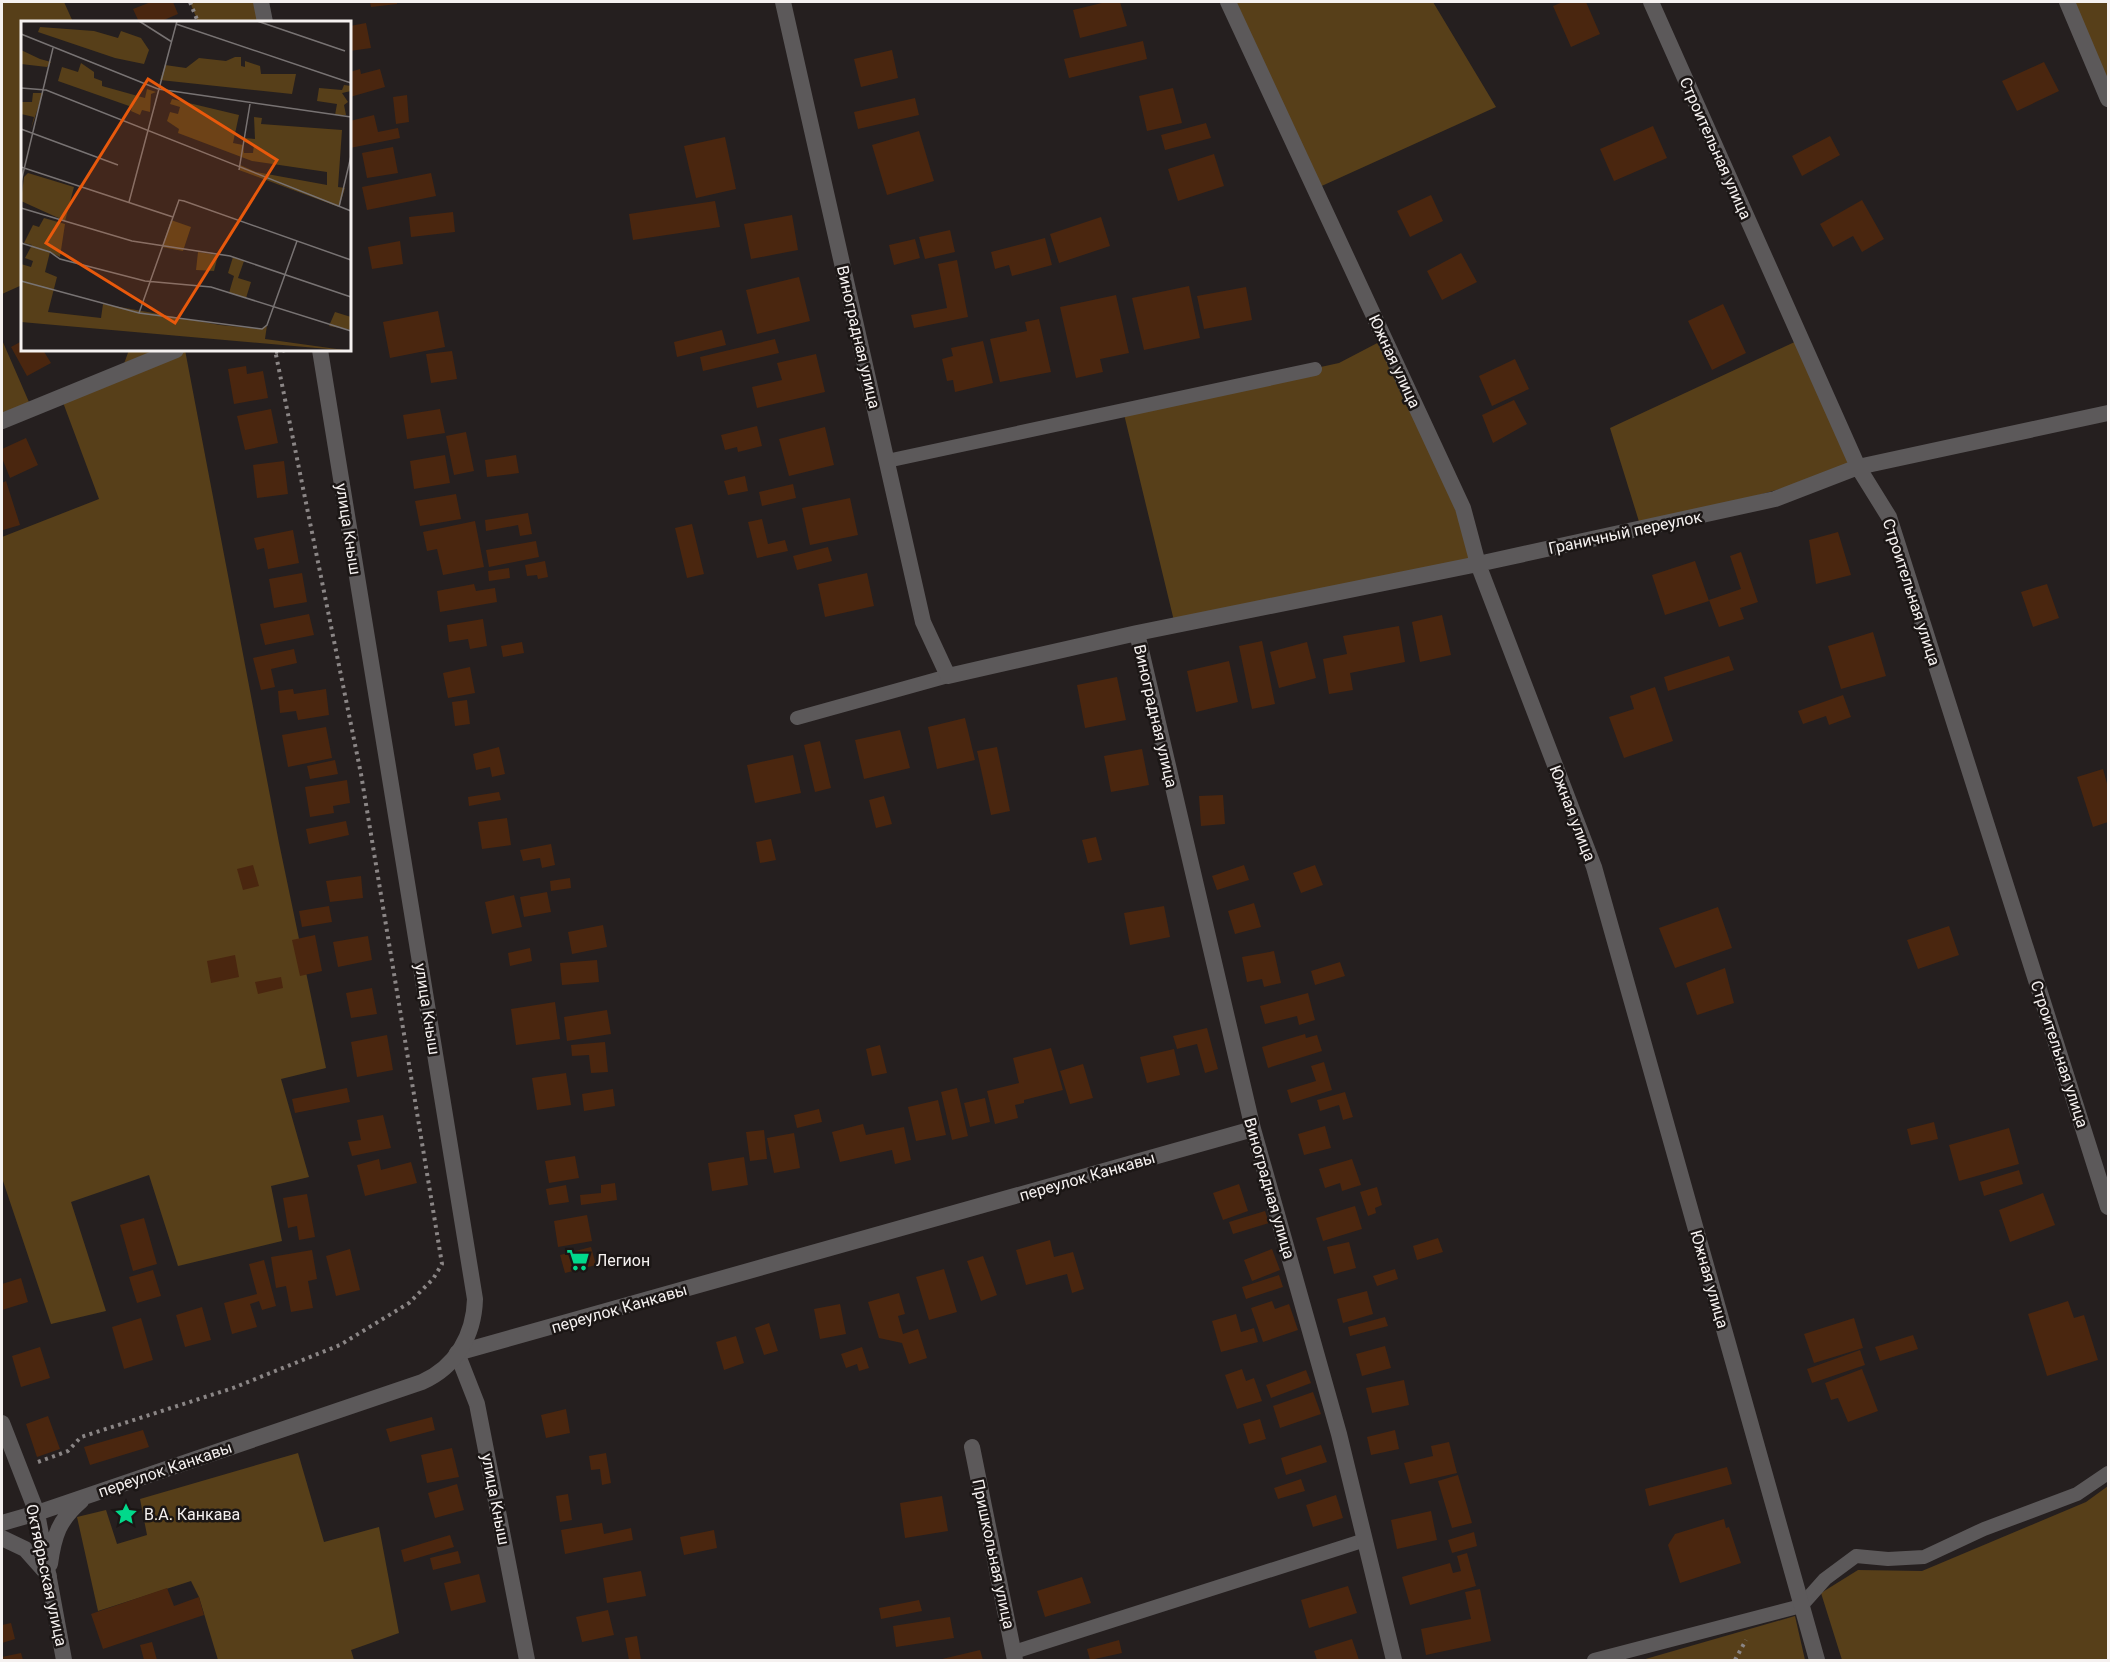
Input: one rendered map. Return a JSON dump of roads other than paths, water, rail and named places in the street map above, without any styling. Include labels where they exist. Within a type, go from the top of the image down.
[{"type":"street","points":[[261,2],[265,21]]},
{"type":"street","name":"Виноградная улица","points":[[783,2],[923,622],[948,676],[1137,633],[1252,1129],[1339,1434],[1394,1660]]},
{"type":"street","name":"Южная улица","points":[[1228,2],[1463,508],[1478,564],[1594,867],[1817,1660]]},
{"type":"street","name":"Строительная улица","points":[[1651,2],[1858,467],[1889,517],[2109,1207]]},
{"type":"street","points":[[2067,2],[2109,99]]},
{"type":"street","points":[[2,421],[174,351]]},
{"type":"street","name":"улица Кныш","points":[[320,351],[475,1299],[471,1330],[457,1353],[477,1404],[527,1660]]},
{"type":"street","name":"Граничный переулок","points":[[1137,633],[1478,564],[1775,499],[1858,467],[2109,413]]},
{"type":"street","name":"переулок Канкавы","points":[[2,1523],[422,1382],[442,1371],[457,1353],[1252,1129]]},
{"type":"street","name":"Октябрьская улица","points":[[2,1423],[37,1513],[64,1660]]},
{"type":"street","name":"Пришкольная улица","points":[[972,1448],[1015,1656]]},
{"type":"street","points":[[49,1576],[52,1548],[62,1520],[89,1494]]},
{"type":"street","points":[[2,1538],[25,1550],[49,1576]]},
{"type":"lane","points":[[887,461],[1315,369]]},
{"type":"lane","points":[[797,717],[948,676]]},
{"type":"lane","points":[[1594,1660],[1802,1606],[1825,1579],[1856,1556],[1888,1559],[1924,1557],[1984,1529],[2077,1494],[2109,1473]]},
{"type":"lane","points":[[1015,1656],[1365,1540]]},
{"type":"place","name":"Легион","points":[[578,1260]]},
{"type":"place","name":"В.А. Канкава","points":[[126,1514]]}]
